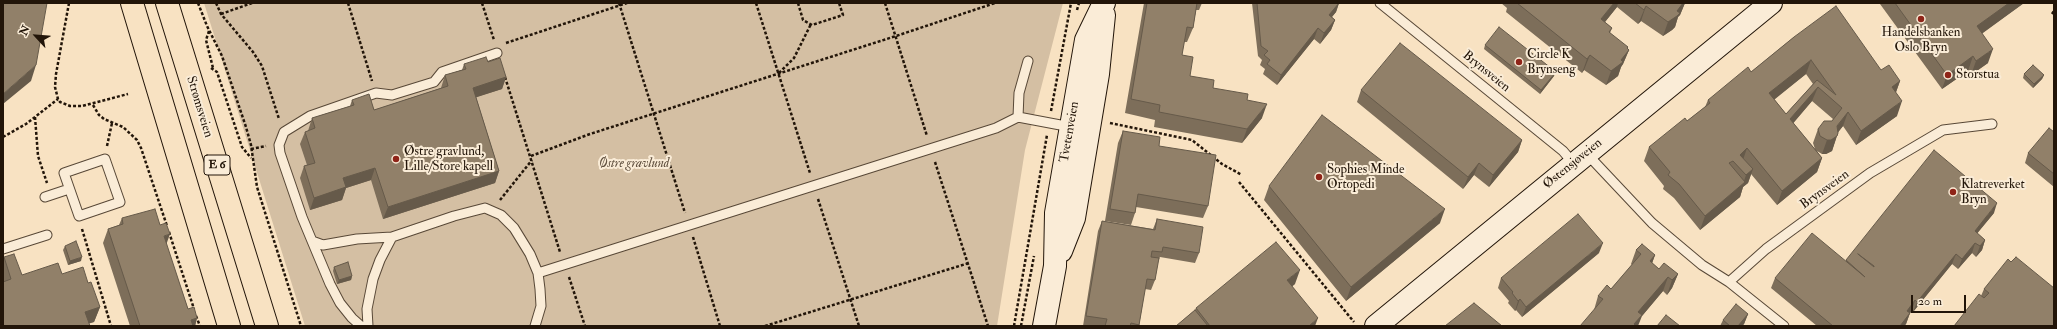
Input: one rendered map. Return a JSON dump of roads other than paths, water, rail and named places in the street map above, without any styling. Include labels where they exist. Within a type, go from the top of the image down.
[{"type":"highway","points":[[132,3],[229,326]]},
{"type":"highway","name":"Strømsveien","points":[[167,3],[267,326]]},
{"type":"main road","name":"Tvetenveien","points":[[1044,326],[1055,266],[1056,214],[1086,40],[1105,3]]},
{"type":"main road","name":"Tvetenveien","points":[[1055,266],[1074,218],[1098,74],[1105,3]]},
{"type":"main road","name":"Østensjøveien","points":[[1376,326],[1771,3]]},
{"type":"lane","name":"Brynsveien","points":[[1380,3],[1563,151],[1581,159],[1652,224],[1702,265],[1729,282],[1784,326]]},
{"type":"lane","points":[[361,326],[340,303],[330,284],[302,217],[280,153],[279,145],[284,132],[310,116],[376,93],[392,95],[434,82],[442,72],[496,49]]},
{"type":"lane","points":[[1018,117],[1019,93],[1028,60]]},
{"type":"lane","points":[[538,273],[996,128],[1018,117],[1071,127]]},
{"type":"lane","name":"Brynsveien","points":[[1729,282],[1766,249],[1870,173],[1943,130],[1992,124]]},
{"type":"lane","points":[[104,159],[120,202],[79,216],[69,189],[64,173],[104,159]]},
{"type":"lane","points":[[48,196],[69,189]]},
{"type":"lane","points":[[312,242],[323,245],[357,238],[392,237],[478,209],[493,211],[501,215],[514,228],[530,254],[538,273],[540,306],[535,326]]},
{"type":"lane","points":[[3,249],[47,235]]},
{"type":"lane","points":[[368,326],[367,309],[373,279],[380,260],[392,237]]},
{"type":"place","name":"Handelsbanken Oslo Bryn","points":[[1921,19]]},
{"type":"place","name":"Circle K Brynseng","points":[[1519,62]]},
{"type":"place","name":"Storstua","points":[[1948,75]]},
{"type":"place","name":"Østre gravlund, Lille/Store kapell","points":[[396,159]]},
{"type":"place","name":"Sophies Minde Ortopedi","points":[[1319,177]]},
{"type":"place","name":"Klatreverket Bryn","points":[[1953,192]]},
{"type":"park label","name":"Østre gravlund","points":[[634,164]]}]
